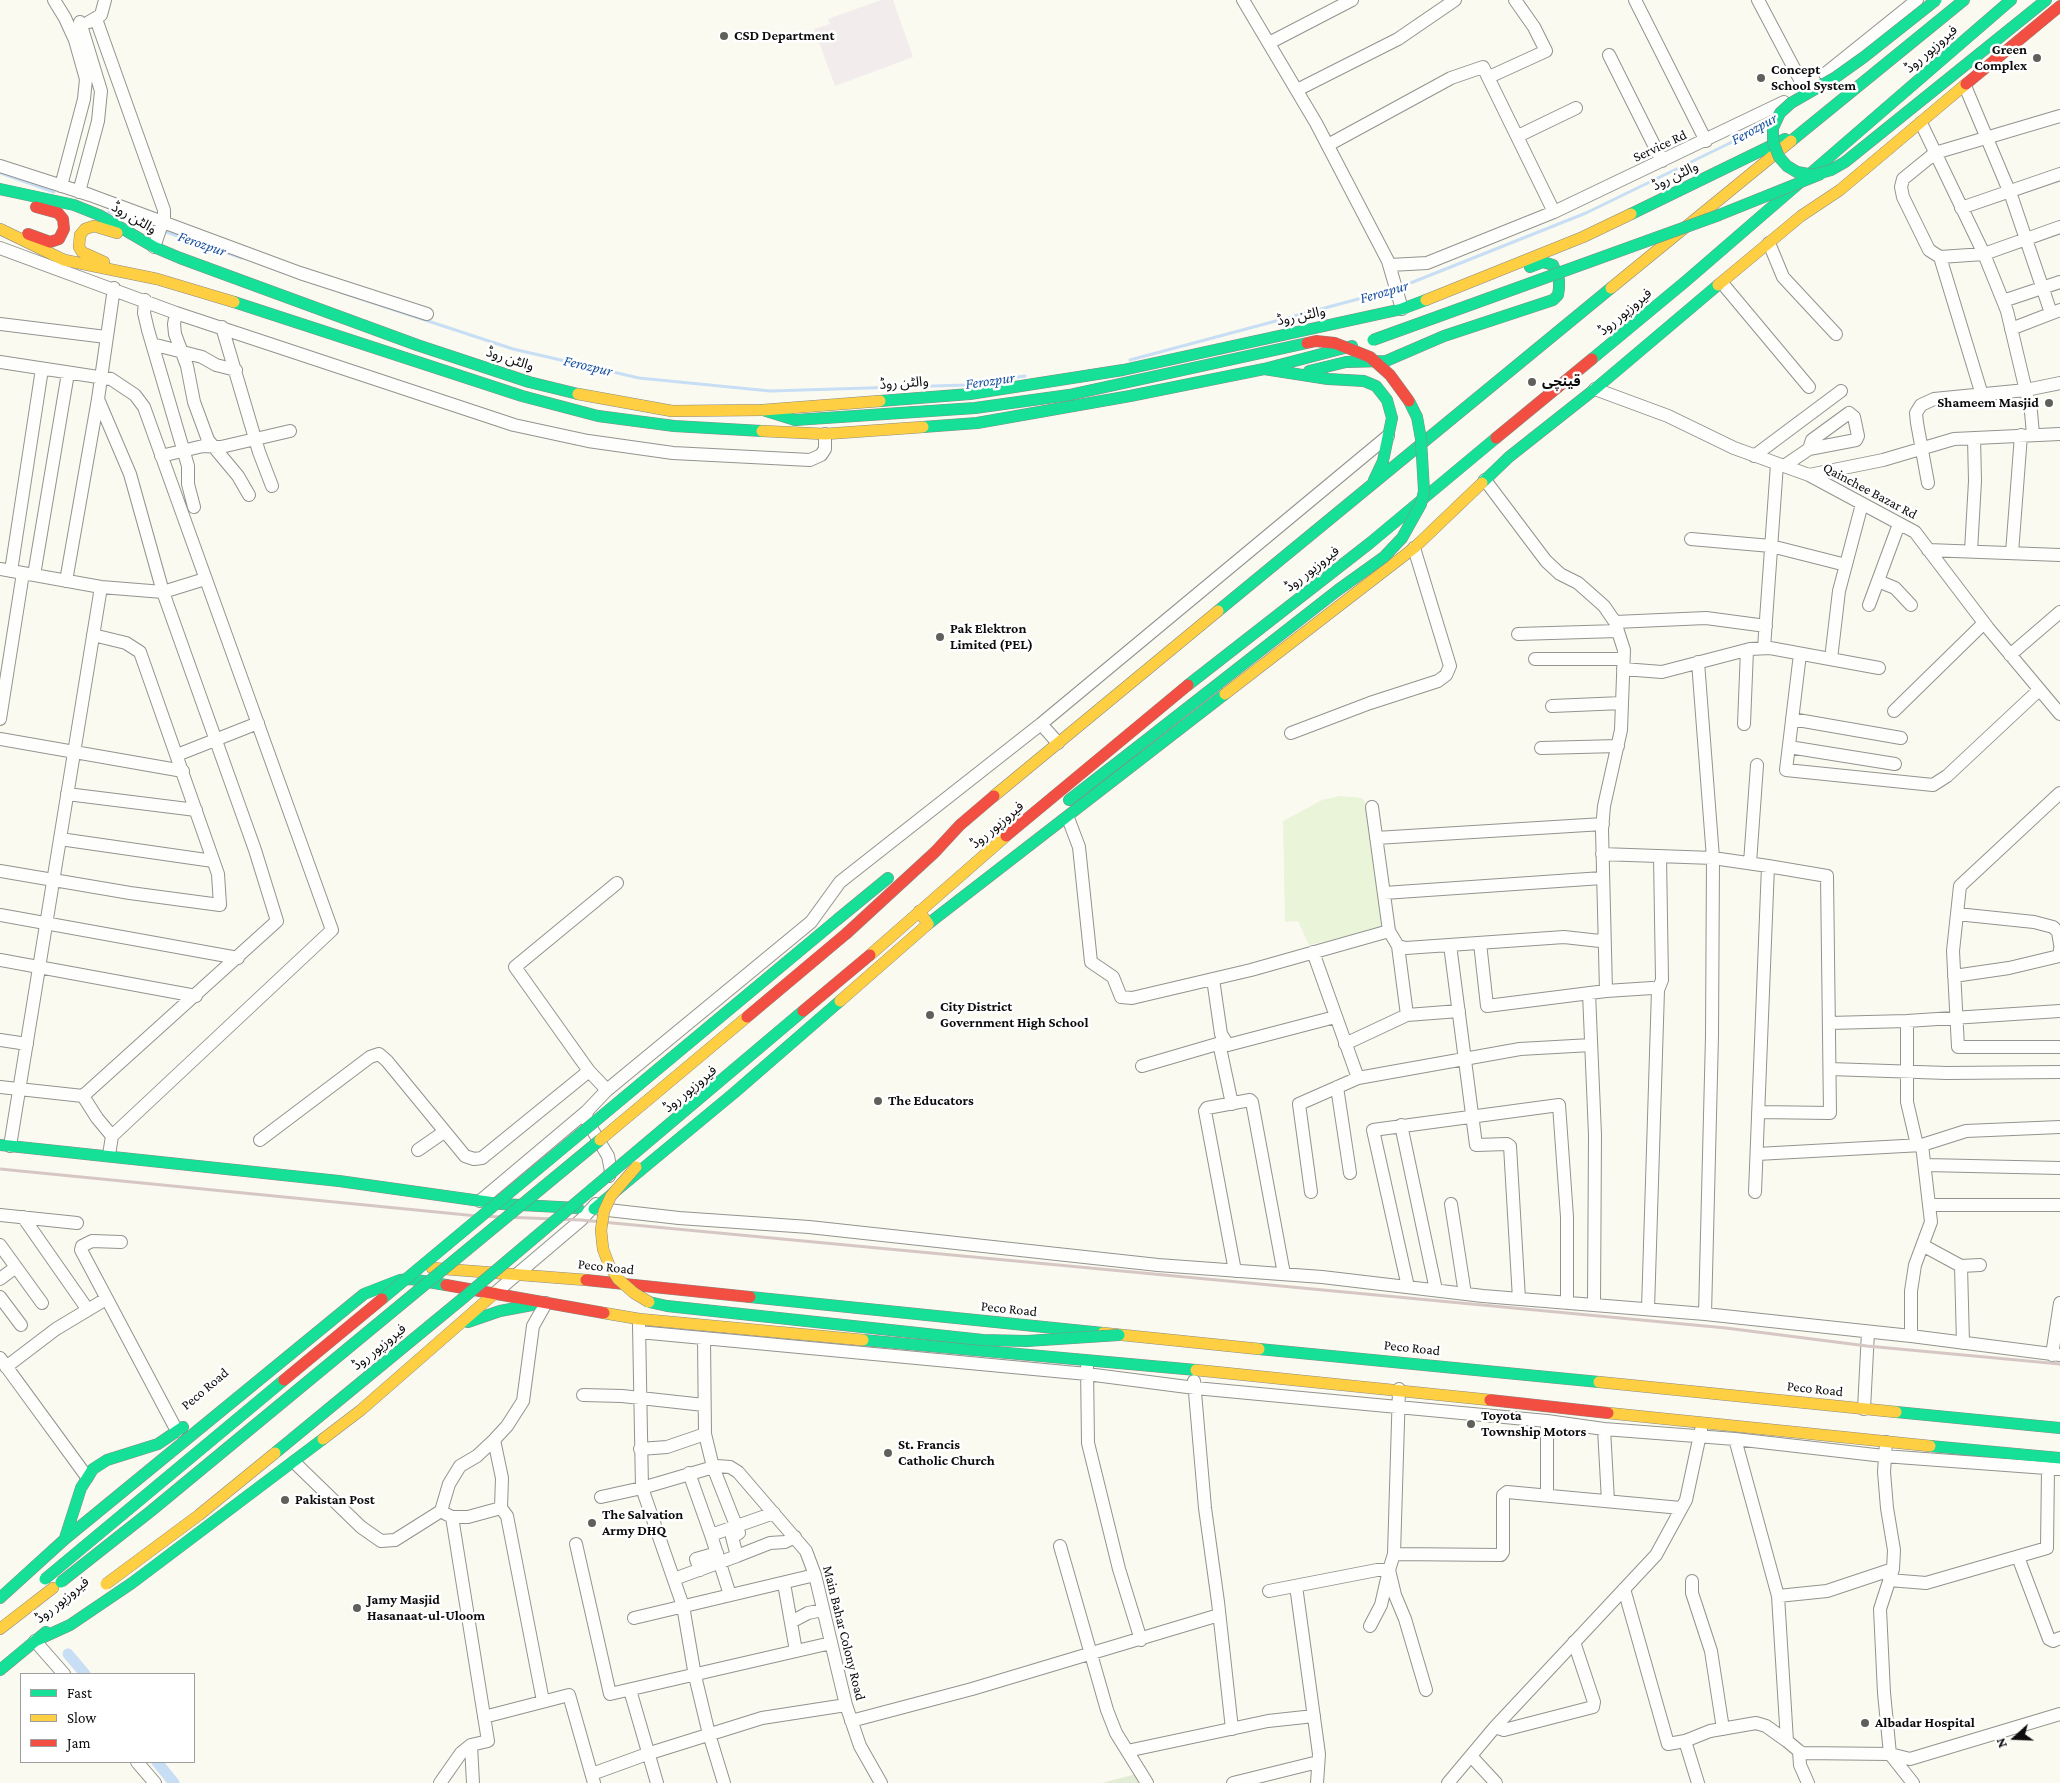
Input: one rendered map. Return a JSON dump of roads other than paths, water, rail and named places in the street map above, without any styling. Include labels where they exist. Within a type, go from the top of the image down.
[{"type":"main road","points":[[1831,170],[1814,175],[1798,172],[1787,166],[1778,157],[1773,142],[1773,128],[1780,113],[1790,103],[1836,77],[1864,57],[1936,0]]},
{"type":"main road","name":"فیروزپور روڈ","points":[[0,1629],[151,1511],[465,1252],[847,933],[935,852],[960,825],[1058,743],[1371,484],[1964,0]]},
{"type":"main road","name":"فیروزپور روڈ","points":[[102,1587],[199,1515],[462,1300],[870,955],[918,911],[1012,831],[1212,665],[1370,543],[1686,281],[2011,0]]},
{"type":"main road","points":[[154,247],[94,226],[85,229],[78,241],[82,252],[89,257],[522,396],[598,416],[674,426],[825,434],[977,423],[1130,396],[1264,369],[1373,340],[1720,214],[1831,170],[1846,162],[2046,0]]},
{"type":"main road","points":[[5,1146],[109,1155],[339,1181],[480,1201],[594,1209],[734,1093],[928,924],[1068,818],[1414,548],[1508,457],[1595,389],[1802,216],[1840,190],[2060,6]]},
{"type":"main road","name":"والٹن روڈ","points":[[0,189],[47,198],[87,210],[154,247],[416,344],[529,382],[596,399],[672,410],[763,410],[970,394],[1105,373],[1402,308],[1583,237],[1803,130]]},
{"type":"main road","points":[[0,196],[58,213],[63,219],[64,229],[59,239],[50,242],[0,223]]},
{"type":"main road","points":[[0,229],[64,260],[157,279]]},
{"type":"main road","points":[[1297,374],[1337,364],[1361,364],[1393,359],[1444,336],[1553,300],[1558,295],[1559,280],[1554,266],[1543,262],[1444,302],[1433,297]]},
{"type":"main road","points":[[763,410],[795,420],[975,408],[1069,395],[1316,341],[1335,343],[1370,357],[1390,375],[1405,393],[1417,417],[1421,439],[1424,491],[1421,504],[1402,538],[1384,557],[1330,596],[1076,795],[1012,831]]},
{"type":"main road","points":[[1264,369],[1364,381],[1376,386],[1387,400],[1392,418],[1384,462],[1371,484]]},
{"type":"main road","points":[[0,1615],[838,920],[927,844],[960,825]]},
{"type":"main road","points":[[918,911],[928,924]]},
{"type":"main road","points":[[712,1089],[625,1178],[611,1196],[604,1212],[600,1230],[603,1249],[609,1265],[618,1278],[634,1293],[650,1302],[667,1306],[982,1340],[1027,1341],[1119,1335]]},
{"type":"main road","name":"Peco Road","points":[[393,1269],[418,1267],[518,1273],[1119,1335],[1555,1392],[1864,1409],[2060,1428]]},
{"type":"main road","name":"Peco Road","points":[[0,1598],[47,1558],[65,1539],[338,1314],[364,1294],[411,1279],[638,1319],[885,1340],[1498,1400],[1555,1392],[1701,1431],[1886,1442],[2060,1458]]},
{"type":"main road","points":[[344,1294],[368,1280]]},
{"type":"main road","points":[[35,1641],[70,1625],[132,1583],[294,1462],[361,1410],[495,1294]]},
{"type":"main road","points":[[455,1328],[500,1311],[546,1303]]},
{"type":"main road","name":"Peco Road","points":[[65,1539],[87,1477],[99,1464],[158,1444],[222,1395]]},
{"type":"main road","points":[[125,1454],[131,1458],[135,1466],[133,1484]]},
{"type":"main road","points":[[80,1494],[88,1507],[103,1509]]},
{"type":"main road","name":"فیروزپور روڈ","points":[[0,1670],[84,1601]]},
{"type":"street","points":[[54,0],[75,40],[86,79],[84,99],[61,186]]},
{"type":"street","points":[[65,0],[69,14],[80,22],[96,19],[104,9],[105,0]]},
{"type":"street","points":[[1244,0],[1328,145],[1390,265],[1402,308]]},
{"type":"street","points":[[1269,43],[1352,0]]},
{"type":"street","points":[[1297,90],[1398,39],[1455,0]]},
{"type":"street","points":[[1489,77],[1546,51],[1534,27],[1514,0]]},
{"type":"street","points":[[1635,0],[1706,141]]},
{"type":"street","points":[[1758,0],[1805,90]]},
{"type":"street","name":"Service Rd","points":[[1390,265],[1427,263],[1554,212],[1756,117],[1805,90],[1917,0]]},
{"type":"street","points":[[96,19],[164,210],[154,247]]},
{"type":"street","points":[[79,192],[98,120],[101,91],[80,22]]},
{"type":"street","points":[[1609,56],[1662,162]]},
{"type":"street","points":[[1328,145],[1451,78],[1483,67],[1554,212]]},
{"type":"street","points":[[1965,86],[2009,191],[2043,288],[2056,312],[2011,329]]},
{"type":"street","points":[[1518,136],[1576,108]]},
{"type":"street","points":[[2060,116],[1935,153],[1903,179],[1901,187],[1903,197],[1929,250],[1940,257],[1984,254],[2060,227]]},
{"type":"street","points":[[1921,123],[1984,254],[2003,301],[2026,390],[2027,434],[2012,553]]},
{"type":"street","points":[[0,166],[79,192],[300,273],[427,314]]},
{"type":"street","points":[[1961,208],[2060,174]]},
{"type":"street","points":[[1769,243],[1783,277],[1836,334]]},
{"type":"street","points":[[0,248],[114,288],[176,313],[222,326],[514,425],[588,441],[673,453],[810,460],[821,455],[825,449],[825,434]]},
{"type":"street","points":[[1940,257],[1982,395]]},
{"type":"street","points":[[2003,301],[2060,282]]},
{"type":"street","points":[[1722,283],[1810,386]]},
{"type":"street","points":[[66,581],[98,399],[114,288]]},
{"type":"street","points":[[145,300],[144,313],[188,466],[188,484],[194,507]]},
{"type":"street","points":[[176,313],[174,324],[194,402],[208,440],[238,476],[249,494]]},
{"type":"street","points":[[0,324],[106,336]]},
{"type":"street","points":[[222,326],[255,440],[272,486]]},
{"type":"street","points":[[152,344],[182,354],[202,357],[216,365],[236,370]]},
{"type":"street","points":[[0,365],[111,379],[135,395],[144,407],[332,930],[112,1136],[109,1155]]},
{"type":"street","points":[[0,719],[42,369]]},
{"type":"street","points":[[17,572],[68,373]]},
{"type":"street","points":[[1928,483],[1916,413],[1921,405],[1934,399],[2026,390],[2060,383]]},
{"type":"street","name":"Qainchee Bazar Rd","points":[[1595,389],[1668,416],[1754,456],[1809,476],[1915,532],[1984,623],[2060,714]]},
{"type":"street","points":[[1754,456],[1841,392]]},
{"type":"street","points":[[0,1086],[83,1096],[277,921],[255,850],[163,592],[130,474],[98,399]]},
{"type":"street","points":[[161,456],[183,450],[212,446],[221,447],[290,431]]},
{"type":"street","points":[[480,1201],[587,1111],[607,1090],[811,922],[840,882],[1041,724],[1390,434]]},
{"type":"street","points":[[1809,476],[1883,460],[1954,439],[2027,434],[2060,434]]},
{"type":"street","points":[[1971,551],[1975,481],[1974,438]]},
{"type":"street","points":[[1764,648],[1780,465],[1809,449]]},
{"type":"street","points":[[1484,480],[1546,561],[1560,574],[1578,583],[1604,606],[1616,626],[1624,650],[1621,730],[1606,800],[1603,824],[1603,938],[1606,991]]},
{"type":"street","points":[[1831,659],[1839,591],[1862,504]]},
{"type":"street","points":[[1869,605],[1899,524]]},
{"type":"street","points":[[1691,539],[1772,546],[1846,565]]},
{"type":"street","points":[[1291,733],[1370,703],[1438,682],[1446,675],[1450,666],[1414,548]]},
{"type":"street","points":[[1928,550],[2060,555]]},
{"type":"street","points":[[17,572],[101,587],[163,592],[205,579]]},
{"type":"street","points":[[1878,581],[1895,588],[1911,605]]},
{"type":"street","points":[[5,1146],[19,1089],[27,1044],[101,587]]},
{"type":"street","points":[[2010,655],[2060,612]]},
{"type":"street","points":[[1518,634],[1706,618],[1766,626]]},
{"type":"street","points":[[1894,711],[1984,623]]},
{"type":"street","points":[[0,871],[130,893],[220,905],[219,883],[213,861],[140,652],[126,643],[93,635]]},
{"type":"street","points":[[1535,659],[1623,664],[1662,672],[1747,650],[1764,648],[1879,668]]},
{"type":"street","points":[[1744,724],[1747,650]]},
{"type":"street","points":[[1800,654],[1786,770],[1933,785],[1947,776],[2039,690]]},
{"type":"street","points":[[1698,662],[1713,858],[1712,1036],[1706,1314]]},
{"type":"street","points":[[1552,706],[1622,703]]},
{"type":"street","points":[[1792,719],[1901,738]]},
{"type":"street","points":[[177,754],[258,723]]},
{"type":"street","points":[[1041,724],[1058,743]]},
{"type":"street","points":[[0,739],[183,771]]},
{"type":"street","points":[[1541,748],[1618,746]]},
{"type":"street","points":[[1789,747],[1895,764]]},
{"type":"street","points":[[1750,863],[1758,765]]},
{"type":"street","points":[[2060,793],[1960,886],[1953,951],[1958,1048],[2060,1047]]},
{"type":"street","points":[[67,794],[196,810]]},
{"type":"street","points":[[1372,807],[1389,931],[1398,946],[1407,1015]]},
{"type":"street","points":[[1068,818],[1079,848],[1091,962],[1113,977],[1121,997],[1132,998],[1213,979],[1389,931]]},
{"type":"street","points":[[1376,838],[1603,824]]},
{"type":"street","points":[[60,839],[213,861]]},
{"type":"street","points":[[1602,854],[1713,858],[1827,876],[1830,1113],[1758,1112]]},
{"type":"street","points":[[1648,1309],[1658,990],[1662,980],[1660,856]]},
{"type":"street","points":[[1755,1192],[1768,866]]},
{"type":"street","points":[[1384,893],[1602,878]]},
{"type":"street","points":[[607,1090],[588,1071],[515,967],[617,883]]},
{"type":"street","points":[[1957,914],[2034,922],[2053,927],[2058,932],[2060,944]]},
{"type":"street","points":[[0,915],[238,958]]},
{"type":"street","points":[[1398,946],[1406,948],[1564,937],[1600,941],[1603,938]]},
{"type":"street","points":[[1480,943],[1487,1006],[1606,991],[1652,988]]},
{"type":"street","points":[[1450,945],[1477,1146],[1508,1144],[1510,1146],[1519,1299]]},
{"type":"street","points":[[1954,976],[2009,968],[2059,956],[2060,949]]},
{"type":"street","points":[[1313,952],[1358,1078]]},
{"type":"street","points":[[0,960],[196,996]]},
{"type":"street","points":[[1213,979],[1221,1042],[1232,1104]]},
{"type":"street","points":[[1589,993],[1596,1135],[1594,1305]]},
{"type":"street","points":[[1345,1044],[1407,1015],[1458,1010]]},
{"type":"street","points":[[1829,1023],[1907,1022],[2060,1011]]},
{"type":"street","points":[[1142,1066],[1221,1042],[1228,1045],[1335,1016]]},
{"type":"street","points":[[1907,1022],[1908,1102],[1926,1165],[1931,1222],[1924,1246],[1915,1265],[1911,1291],[1911,1336]]},
{"type":"street","points":[[0,1040],[27,1044]]},
{"type":"street","points":[[1310,1192],[1298,1104],[1358,1078],[1520,1049],[1591,1045]]},
{"type":"street","points":[[260,1140],[370,1057],[378,1054],[387,1061],[465,1156],[474,1159],[482,1158],[588,1071]]},
{"type":"street","points":[[1830,1069],[1947,1073],[2060,1072]]},
{"type":"street","points":[[1337,1087],[1350,1173]]},
{"type":"street","points":[[83,1096],[97,1118],[112,1136]]},
{"type":"street","points":[[1235,1271],[1205,1111],[1207,1108],[1250,1100],[1252,1102],[1284,1274]]},
{"type":"street","points":[[1408,1287],[1373,1130],[1556,1105],[1560,1107],[1567,1217],[1567,1303]]},
{"type":"street","points":[[495,1294],[594,1209],[609,1178],[610,1165],[608,1156],[587,1123],[587,1111]]},
{"type":"street","points":[[1401,1125],[1436,1290]]},
{"type":"street","points":[[1757,1154],[1920,1145],[1966,1131],[2060,1128]]},
{"type":"street","points":[[418,1150],[444,1132]]},
{"type":"street","points":[[1926,1165],[2060,1168]]},
{"type":"street","points":[[1451,1204],[1465,1294]]},
{"type":"street","points":[[1930,1205],[2060,1205]]},
{"type":"street","points":[[594,1209],[680,1218],[809,1227],[1140,1264],[1284,1274],[1465,1294],[1706,1314],[1911,1336],[2056,1355],[2060,1303]]},
{"type":"street","points":[[0,1215],[77,1223]]},
{"type":"street","points":[[23,1217],[88,1310]]},
{"type":"street","points":[[121,1242],[92,1241],[82,1246],[83,1254],[177,1431]]},
{"type":"street","points":[[0,1245],[42,1303]]},
{"type":"street","points":[[1924,1246],[1961,1266],[1980,1265]]},
{"type":"street","points":[[1961,1266],[1963,1343]]},
{"type":"street","points":[[0,1279],[16,1267]]},
{"type":"street","points":[[0,1297],[21,1325]]},
{"type":"street","points":[[87,1477],[3,1362],[106,1299]]},
{"type":"street","points":[[440,1783],[461,1753],[471,1745],[488,1741],[447,1514],[449,1484],[460,1466],[477,1456],[507,1426],[523,1401],[533,1326],[546,1303]]},
{"type":"street","points":[[638,1319],[642,1488],[684,1606],[695,1676],[709,1734],[724,1783]]},
{"type":"street","points":[[639,1332],[883,1357],[1087,1374],[1194,1388],[1547,1421],[1604,1429],[1701,1431],[1735,1439],[1884,1456],[2054,1468],[2046,1548],[1926,1583],[1891,1575],[1827,1590],[1778,1596]]},
{"type":"street","points":[[1864,1409],[1868,1332]]},
{"type":"street","points":[[704,1339],[705,1434],[713,1467],[739,1533],[732,1537],[737,1556]]},
{"type":"street","points":[[883,1357],[885,1340]]},
{"type":"street","points":[[1086,1360],[1088,1442],[1119,1569],[1141,1640]]},
{"type":"street","points":[[1193,1370],[1205,1508],[1232,1729]]},
{"type":"street","points":[[1370,1626],[1381,1605],[1394,1554],[1399,1389]]},
{"type":"street","points":[[582,1395],[622,1396],[704,1405]]},
{"type":"street","points":[[1458,1414],[1460,1396]]},
{"type":"street","points":[[1496,1417],[1498,1400]]},
{"type":"street","points":[[1547,1421],[1547,1496]]},
{"type":"street","points":[[1604,1429],[1608,1501]]},
{"type":"street","points":[[1448,1783],[1495,1727],[1656,1555],[1686,1500],[1701,1431]]},
{"type":"street","points":[[640,1449],[667,1447],[705,1434]]},
{"type":"street","points":[[1735,1439],[1778,1596],[1787,1741]]},
{"type":"street","points":[[494,1440],[502,1478],[501,1508],[507,1516],[543,1701]]},
{"type":"street","points":[[1886,1442],[1884,1456],[1887,1508],[1894,1550],[1891,1575],[1880,1609],[1884,1693],[1890,1754],[1913,1783]]},
{"type":"street","points":[[294,1462],[361,1527],[381,1541],[395,1540],[447,1514],[468,1517],[501,1508]]},
{"type":"street","name":"Main Bahar Colony Road","points":[[601,1496],[642,1488],[713,1467],[730,1467],[738,1472],[806,1551],[815,1575],[851,1721],[860,1746],[881,1783]]},
{"type":"street","points":[[689,1473],[730,1595]]},
{"type":"street","points":[[1394,1554],[1501,1555],[1503,1552],[1504,1492],[1681,1508]]},
{"type":"street","points":[[711,1535],[774,1513]]},
{"type":"street","points":[[674,1579],[700,1570],[718,1558],[737,1556],[770,1544],[785,1542],[795,1537]]},
{"type":"street","points":[[576,1544],[610,1694],[695,1676],[831,1643]]},
{"type":"street","points":[[1060,1546],[1107,1710],[1116,1733],[1147,1783]]},
{"type":"street","points":[[2018,1557],[2050,1639],[2060,1638]]},
{"type":"street","points":[[1269,1591],[1377,1570],[1389,1570]]},
{"type":"street","points":[[1389,1570],[1395,1596],[1405,1619],[1426,1690]]},
{"type":"street","points":[[634,1618],[815,1575]]},
{"type":"street","points":[[1692,1581],[1692,1593],[1711,1651],[1723,1729]]},
{"type":"street","points":[[1296,1586],[1314,1716],[1318,1762],[1317,1783]]},
{"type":"street","points":[[785,1589],[796,1651]]},
{"type":"street","points":[[1624,1589],[1668,1744],[1670,1745],[1723,1729],[1756,1723],[1766,1726],[1802,1753],[1890,1754],[1910,1760],[2060,1714]]},
{"type":"street","points":[[791,1622],[808,1614],[823,1610]]},
{"type":"street","points":[[851,1721],[1141,1640],[1219,1614]]},
{"type":"street","points":[[35,1641],[63,1673]]},
{"type":"street","points":[[1495,1727],[1504,1730],[1593,1707],[1594,1702],[1574,1642]]},
{"type":"street","points":[[630,1690],[647,1754],[657,1783]]},
{"type":"street","points":[[484,1717],[566,1694],[572,1697],[593,1778],[647,1754],[762,1718],[846,1705]]},
{"type":"street","points":[[1127,1751],[1268,1721],[1314,1716]]},
{"type":"street","points":[[1685,1741],[1698,1783]]},
{"type":"street","points":[[471,1745],[473,1783]]},
{"type":"street","points":[[1799,1751],[1800,1765],[1808,1783]]},
{"type":"street","points":[[1471,1756],[1496,1783]]},
{"type":"street","points":[[1233,1783],[1318,1762]]},
{"type":"street","points":[[138,1763],[155,1783]]},
{"type":"waterway","name":"Ferozpur","points":[[1398,288],[1586,213],[1767,125]]},
{"type":"waterway","name":"Ferozpur","points":[[0,173],[54,192]]},
{"type":"waterway","name":"Ferozpur","points":[[109,212],[157,228]]},
{"type":"waterway","name":"Ferozpur","points":[[163,231],[242,258]]},
{"type":"waterway","name":"Ferozpur","points":[[1130,360],[1392,290]]},
{"type":"waterway","name":"Ferozpur","points":[[340,292],[513,349],[639,378],[770,391],[966,385],[1025,376]]},
{"type":"waterway","points":[[68,1654],[84,1673]]},
{"type":"waterway","points":[[158,1763],[174,1783]]},
{"type":"railway","points":[[0,1169],[477,1216],[581,1220],[1726,1328],[1867,1346],[2060,1364]]},
{"type":"place","name":"CSD Department","points":[[724,36]]},
{"type":"place","name":"Green Complex","points":[[2037,58]]},
{"type":"place","name":"Concept School System","points":[[1761,78]]},
{"type":"place","name":"قینچی","points":[[1532,382]]},
{"type":"place","name":"Shameem Masjid","points":[[2049,403]]},
{"type":"place","name":"Pak Elektron Limited (PEL)","points":[[940,637]]},
{"type":"place","name":"City District Government High School","points":[[930,1015]]},
{"type":"place","name":"The Educators","points":[[878,1101]]},
{"type":"place","name":"Toyota Township Motors","points":[[1471,1424]]},
{"type":"place","name":"St. Francis Catholic Church","points":[[888,1453]]},
{"type":"place","name":"Pakistan Post","points":[[285,1500]]},
{"type":"place","name":"The Salvation Army DHQ","points":[[592,1523]]},
{"type":"place","name":"Jamy Masjid Hasanaat-ul-Uloom","points":[[357,1608]]},
{"type":"place","name":"Albadar Hospital","points":[[1865,1723]]}]
